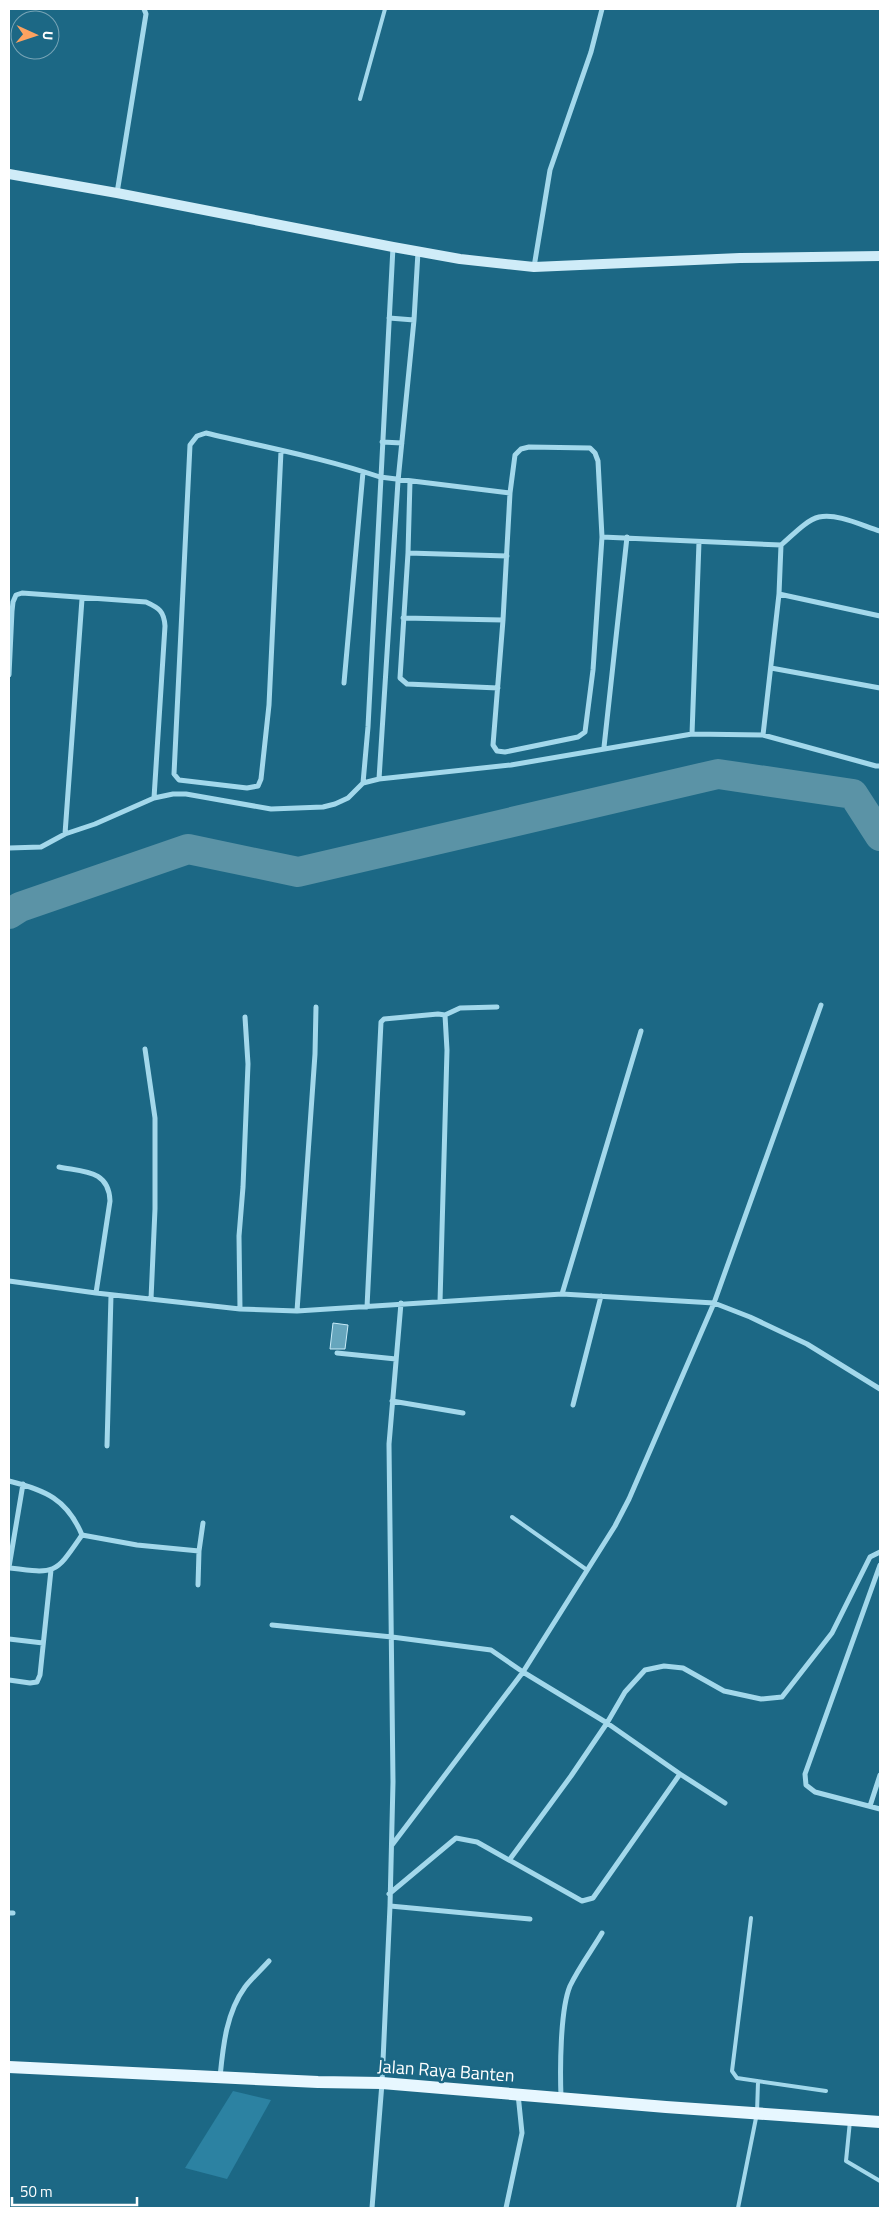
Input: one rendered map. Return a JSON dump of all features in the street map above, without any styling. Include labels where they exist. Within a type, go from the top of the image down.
[{"type":"main road","name":"Jalan Raya Banten","points":[[9,2067],[220,2078],[382,2083],[462,2091],[880,2122]]},
{"type":"street","points":[[117,193],[146,14],[144,9]]},
{"type":"street","points":[[534,267],[550,170],[591,52],[602,9]]},
{"type":"street","points":[[9,174],[117,193],[418,252],[534,267],[740,258],[880,256]]},
{"type":"street","points":[[363,783],[368,727],[393,247]]},
{"type":"street","points":[[379,779],[398,480],[414,320],[418,252]]},
{"type":"street","points":[[389,318],[414,320]]},
{"type":"street","points":[[281,451],[269,705],[258,786],[247,788],[179,780],[174,774],[190,445],[196,436],[206,433],[281,451],[380,477],[510,493]]},
{"type":"street","points":[[382,442],[402,443]]},
{"type":"street","points":[[528,447],[590,448],[595,453],[598,461],[602,537],[593,670],[585,732],[578,737],[512,752],[497,751],[493,745],[504,620],[510,493],[515,455],[521,449],[528,447]]},
{"type":"street","points":[[344,683],[363,472]]},
{"type":"street","points":[[410,481],[408,553],[402,618],[400,678],[407,684],[498,688]]},
{"type":"street","points":[[602,537],[782,545],[802,527],[819,517],[837,518],[880,531]]},
{"type":"street","points":[[604,747],[627,537]]},
{"type":"street","points":[[692,734],[698,542]]},
{"type":"street","points":[[764,735],[779,594],[782,545]]},
{"type":"street","points":[[408,553],[507,556]]},
{"type":"street","points":[[9,675],[10,629],[13,602],[16,595],[22,593],[146,602],[160,608],[164,616],[154,798]]},
{"type":"street","points":[[779,594],[880,616]]},
{"type":"street","points":[[65,834],[82,598]]},
{"type":"street","points":[[402,618],[504,620]]},
{"type":"street","points":[[771,668],[880,688]]},
{"type":"street","points":[[9,848],[41,848],[65,834],[95,824],[154,798],[173,794],[186,794],[271,809],[323,807],[348,798],[363,783],[379,779],[510,765],[604,747],[692,734],[764,735],[880,766]]},
{"type":"street","points":[[392,1845],[523,1672],[629,1499],[714,1303],[821,1005]]},
{"type":"street","points":[[367,1307],[381,1022],[384,1019],[445,1015],[460,1008],[497,1007]]},
{"type":"street","points":[[298,1311],[315,1054],[316,1008]]},
{"type":"street","points":[[440,1302],[447,1050],[445,1015]]},
{"type":"street","points":[[240,1309],[239,1236],[248,1064],[245,1017]]},
{"type":"street","points":[[562,1294],[641,1031]]},
{"type":"street","points":[[145,1049],[155,1118],[155,1209],[150,1298]]},
{"type":"street","points":[[59,1167],[94,1174],[106,1181],[110,1190],[96,1293]]},
{"type":"street","points":[[9,1281],[111,1295],[240,1309],[298,1311],[562,1294],[714,1303],[750,1317],[808,1344],[880,1389]]},
{"type":"street","points":[[107,1446],[111,1295]]},
{"type":"street","points":[[573,1406],[601,1296]]},
{"type":"street","points":[[372,2208],[382,2083],[392,1845],[392,1637],[388,1494],[392,1401],[401,1303]]},
{"type":"street","points":[[337,1353],[396,1359]]},
{"type":"street","points":[[392,1401],[463,1413]]},
{"type":"street","points":[[9,1481],[23,1484],[56,1499],[70,1511],[82,1535]]},
{"type":"street","points":[[23,1484],[9,1567],[32,1570],[58,1568],[82,1535]]},
{"type":"street","points":[[198,1585],[199,1550],[203,1523]]},
{"type":"street","points":[[82,1535],[136,1544],[199,1550]]},
{"type":"street","points":[[510,1859],[607,1723],[625,1692],[645,1670],[664,1666],[682,1668],[724,1691],[761,1699],[782,1697],[832,1634],[870,1557],[880,1552]]},
{"type":"street","points":[[880,1564],[805,1774],[806,1785],[815,1792],[880,1809]]},
{"type":"street","points":[[9,1680],[37,1682],[40,1675],[51,1570]]},
{"type":"street","points":[[272,1624],[491,1650],[523,1672],[607,1723],[725,1803]]},
{"type":"street","points":[[9,1639],[42,1643]]},
{"type":"street","points":[[389,1894],[456,1838],[477,1842],[582,1901],[593,1898],[680,1774]]},
{"type":"street","points":[[870,1806],[880,1775]]},
{"type":"street","points":[[390,1906],[530,1919]]},
{"type":"street","points":[[561,2098],[560,2074],[566,2001],[573,1980],[602,1933]]},
{"type":"street","points":[[220,2078],[226,2029],[235,2007],[244,1989],[269,1961]]},
{"type":"street","points":[[506,2208],[522,2133],[518,2094]]},
{"type":"lane","points":[[360,99],[385,9]]},
{"type":"lane","points":[[512,1518],[587,1570]]},
{"type":"lane","points":[[751,1918],[732,2071],[737,2078],[826,2091]]},
{"type":"lane","points":[[738,2208],[757,2113],[758,2082]]},
{"type":"lane","points":[[850,2120],[846,2161],[880,2181]]},
{"type":"shaded area","points":[[233,2091],[271,2100],[227,2179],[185,2168]]},
{"type":"building","points":[[333,1323],[348,1325],[345,1349],[330,1349]]},
{"type":"waterway","points":[[9,914],[20,907],[188,849],[298,872],[718,774],[853,794],[880,836]]}]
